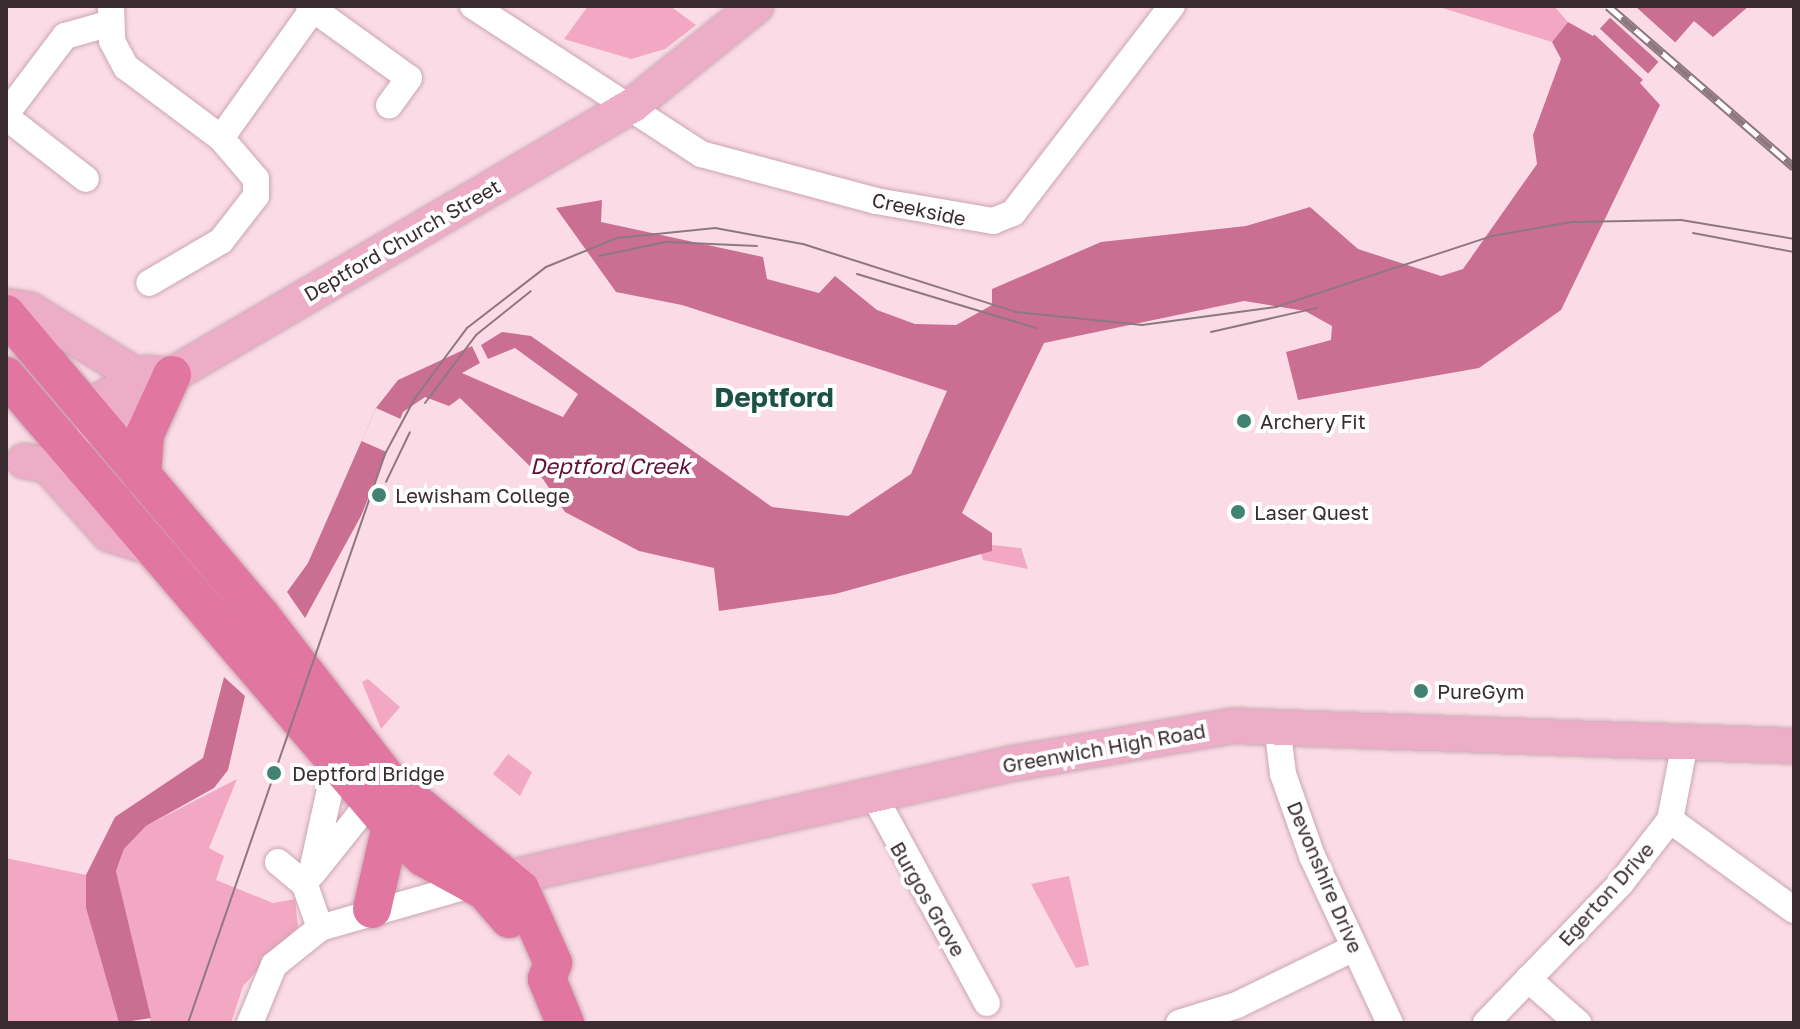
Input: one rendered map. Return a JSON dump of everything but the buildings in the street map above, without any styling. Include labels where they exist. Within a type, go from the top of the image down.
[{"type":"highway","points":[[6,314],[142,476],[353,758],[423,857],[497,900],[531,972],[547,979]]},
{"type":"highway","points":[[6,376],[152,548],[353,758]]},
{"type":"highway","points":[[142,476],[145,434],[156,376]]},
{"type":"highway","points":[[383,802],[438,828],[512,879],[553,963],[547,979],[565,1023]]},
{"type":"highway","points":[[372,909],[383,802]]},
{"type":"main road","name":"Deptford Church Street","points":[[15,471],[58,438],[94,417],[122,414],[156,376],[633,105],[756,6]]},
{"type":"main road","name":"Deptford Church Street","points":[[633,105],[687,86],[783,6]]},
{"type":"main road","points":[[6,306],[30,310],[156,376]]},
{"type":"main road","points":[[6,342],[55,400],[58,438]]},
{"type":"main road","points":[[94,417],[90,446],[183,558],[192,591]]},
{"type":"main road","points":[[15,471],[47,465],[109,534],[152,548]]},
{"type":"main road","name":"Greenwich High Road","points":[[474,884],[512,879],[873,794],[1128,740],[1277,725],[1794,746]]},
{"type":"street","name":"Creekside","points":[[473,6],[633,105],[701,154],[876,201],[993,221],[1013,213],[1172,6]]},
{"type":"street","points":[[221,138],[311,8],[409,78],[389,106]]},
{"type":"street","points":[[86,179],[6,116],[65,36],[111,14],[126,67],[221,138],[250,165],[256,196],[221,241],[149,283]]},
{"type":"street","name":"Devonshire Drive","points":[[1277,725],[1283,774],[1354,948],[1390,1023]]},
{"type":"street","points":[[1685,743],[1670,820],[1794,910]]},
{"type":"street","points":[[320,928],[308,880],[332,780],[353,758]]},
{"type":"street","name":"Burgos Grove","points":[[873,794],[987,1003]]},
{"type":"street","points":[[308,880],[383,802]]},
{"type":"street","name":"Egerton Drive","points":[[1486,1023],[1670,820]]},
{"type":"street","points":[[278,862],[308,880]]},
{"type":"street","points":[[250,1023],[274,965],[320,928],[372,909],[474,884]]},
{"type":"street","points":[[1179,1023],[1237,1005],[1354,948]]},
{"type":"street","points":[[1528,979],[1578,1023]]},
{"type":"shaded area","points":[[588,6],[670,6],[696,25],[665,49],[631,59],[564,39]]},
{"type":"shaded area","points":[[1436,6],[1554,6],[1568,22],[1552,42]]},
{"type":"shaded area","points":[[992,545],[1021,548],[1028,569],[983,560],[980,550]]},
{"type":"shaded area","points":[[368,679],[400,707],[381,729],[362,682]]},
{"type":"shaded area","points":[[508,754],[532,772],[520,796],[493,774]]},
{"type":"shaded area","points":[[237,779],[209,848],[224,856],[216,880],[273,903],[295,899],[298,927],[243,986],[231,1023],[151,1023],[116,871],[124,849],[146,826]]},
{"type":"shaded area","points":[[6,858],[86,875],[86,908],[119,1023],[6,1023]]},
{"type":"shaded area","points":[[1069,876],[1089,965],[1076,968],[1031,884]]},
{"type":"water","name":"Deptford Creek","points":[[1621,6],[1749,6],[1713,37],[1694,21],[1640,83],[1660,105],[1561,310],[1479,368],[1298,400],[1286,352],[1331,340],[1332,326],[1305,311],[1244,301],[1044,343],[962,513],[992,533],[992,551],[835,594],[719,611],[714,568],[639,551],[565,512],[543,479],[460,398],[449,406],[425,397],[403,412],[361,516],[305,618],[287,592],[308,563],[376,408],[398,380],[472,346],[480,363],[462,373],[563,417],[578,394],[515,348],[488,359],[481,345],[502,332],[531,336],[772,507],[848,516],[911,474],[947,391],[682,305],[616,292],[556,208],[602,200],[601,222],[763,257],[767,279],[819,293],[835,276],[877,310],[915,324],[956,325],[992,305],[992,289],[1101,242],[1246,226],[1310,207],[1358,249],[1441,276],[1463,269],[1537,164],[1533,135],[1561,59],[1552,42],[1568,22],[1593,36]]},
{"type":"water","points":[[224,677],[245,696],[228,770],[214,788],[146,826],[124,849],[116,871],[151,1018],[119,1023],[86,908],[86,875],[115,817],[203,758]]},
{"type":"pier","points":[[1616,6],[1635,6],[1677,44],[1661,64],[1607,15]]},
{"type":"pier","points":[[1597,26],[1650,76],[1645,82],[1592,32]]},
{"type":"pier","points":[[376,408],[408,422],[393,455],[361,441]]},
{"type":"tram line","points":[[188,1023],[385,454],[415,398],[467,328],[546,267],[617,238],[715,228],[803,244],[1016,312],[1142,325],[1276,307],[1492,236],[1572,222],[1681,220],[1794,239]]},
{"type":"tram line","points":[[1693,233],[1794,252]]},
{"type":"tram line","points":[[599,256],[666,242],[757,246]]},
{"type":"tram line","points":[[857,274],[1036,328]]},
{"type":"tram line","points":[[425,403],[476,335],[531,291]]},
{"type":"tram line","points":[[1211,332],[1317,308]]},
{"type":"tram line","points":[[386,482],[410,432]]},
{"type":"railway","points":[[1608,6],[1794,167]]},
{"type":"place","name":"Archery Fit","points":[[1244,421]]},
{"type":"place","name":"Lewisham College","points":[[379,495]]},
{"type":"place","name":"Laser Quest","points":[[1238,512]]},
{"type":"place","name":"PureGym","points":[[1421,691]]},
{"type":"place","name":"Deptford Bridge","points":[[274,773]]},
{"type":"district","name":"Deptford","points":[[774,397]]}]
